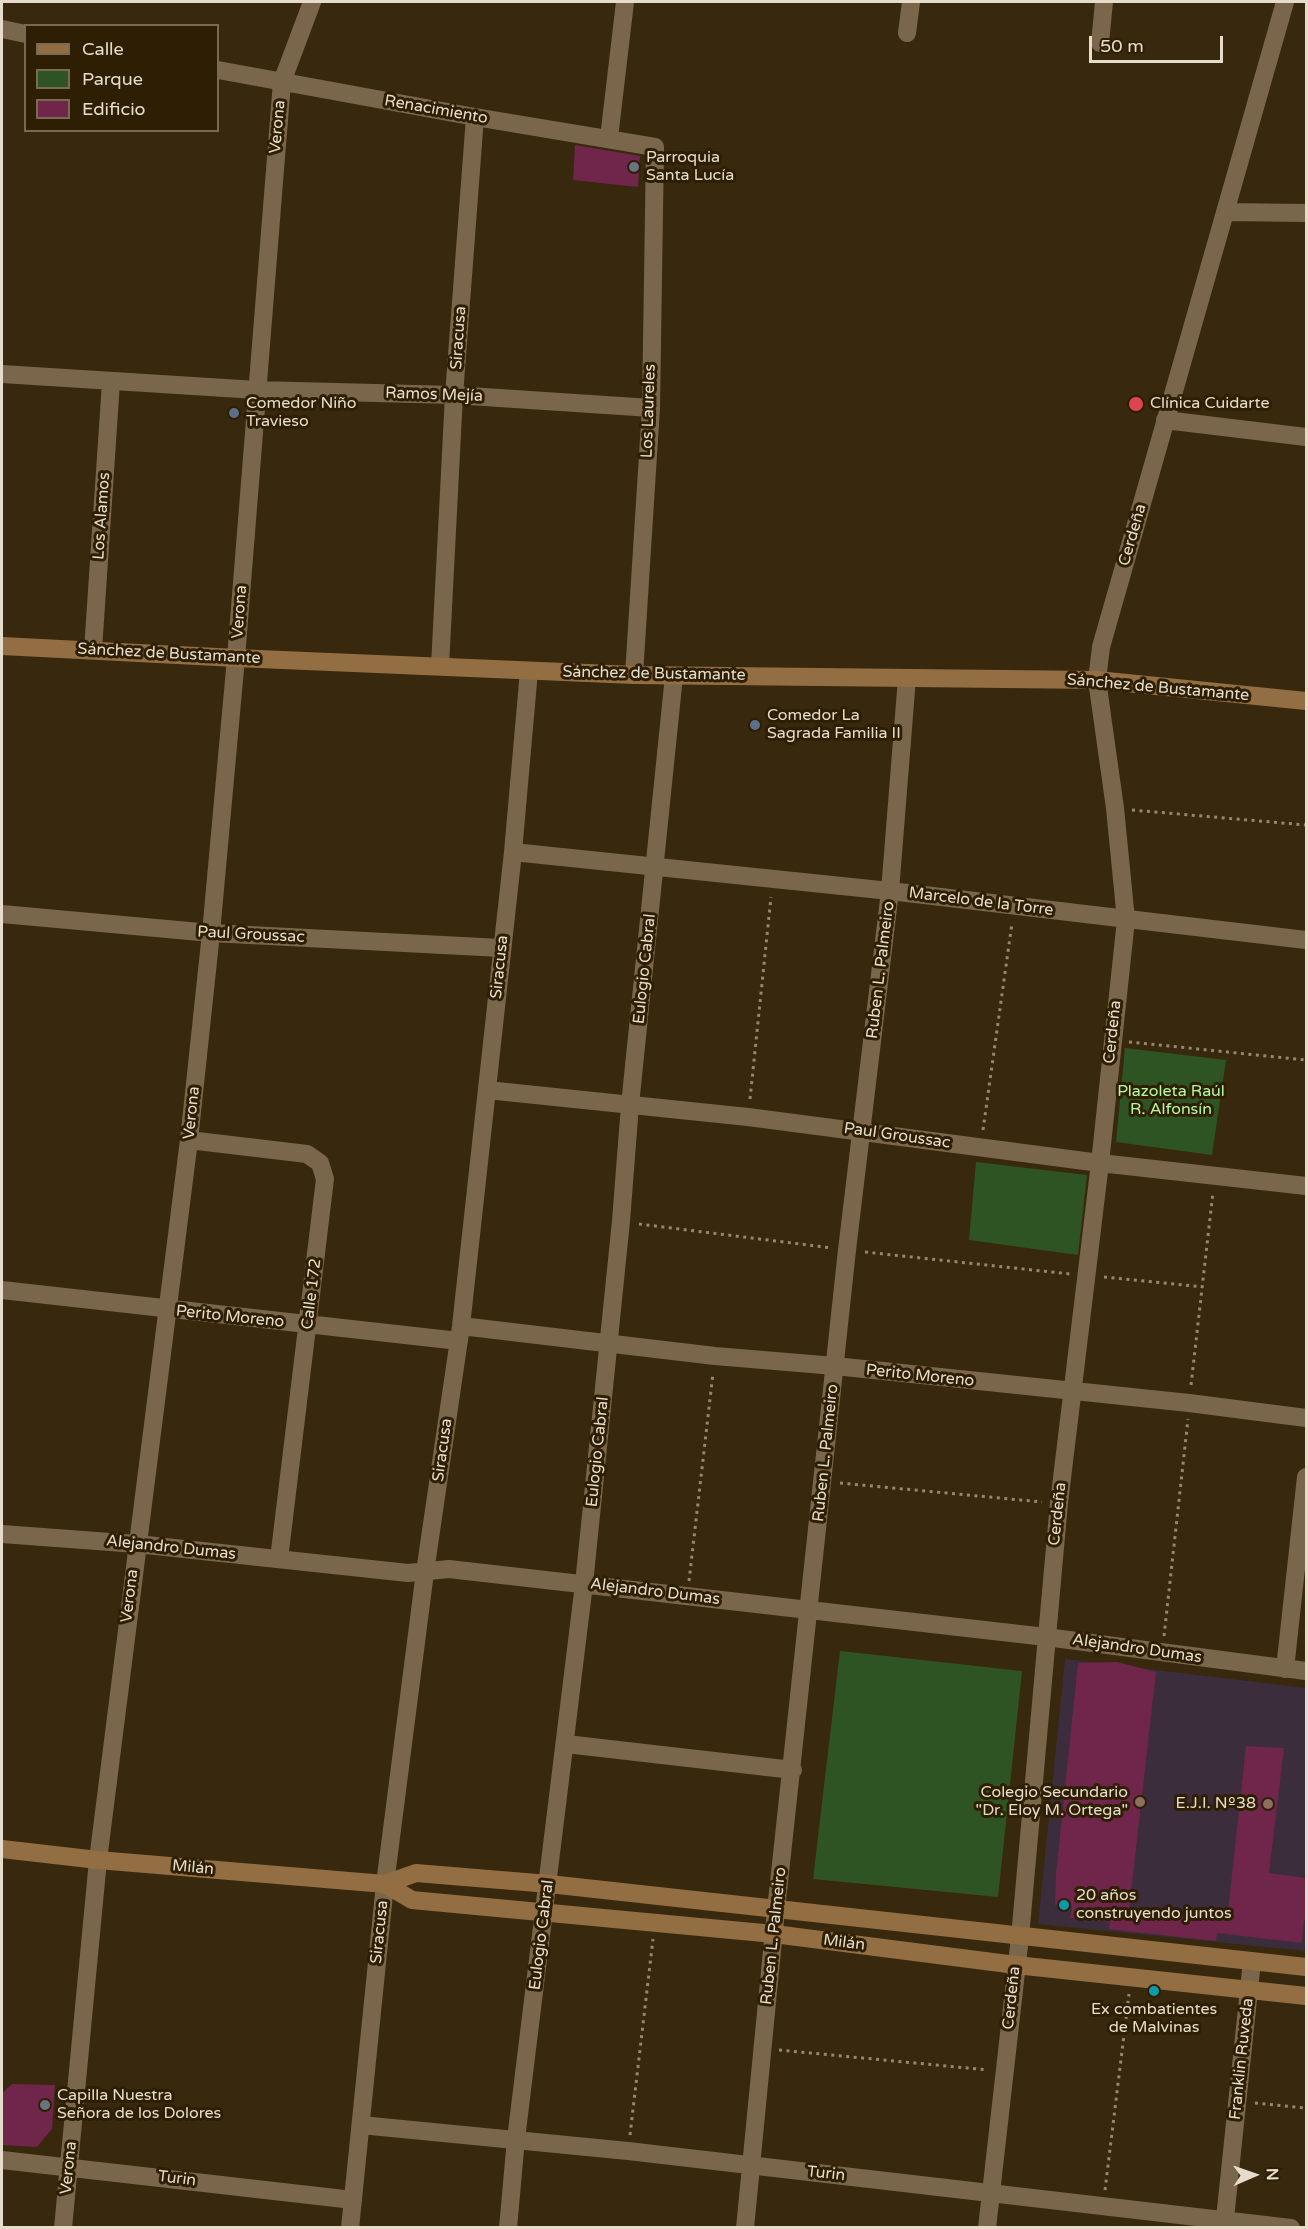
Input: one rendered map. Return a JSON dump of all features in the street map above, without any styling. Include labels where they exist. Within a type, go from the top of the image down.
[{"type":"main road","name":"Sánchez de Bustamante","points":[[2,646],[634,675],[1097,680],[1306,701]]},
{"type":"main road","name":"Milán","points":[[2,1848],[98,1860],[385,1884],[416,1873],[549,1884],[1306,1967]]},
{"type":"main road","name":"Milán","points":[[385,1884],[412,1900],[774,1934],[1016,1965],[1306,1996]]},
{"type":"street","name":"Verona","points":[[63,2228],[98,1860],[189,1140],[211,933],[237,658],[282,82],[312,2]]},
{"type":"street","points":[[609,138],[625,2]]},
{"type":"street","points":[[908,33],[911,2]]},
{"type":"street","points":[[1100,43],[1104,2]]},
{"type":"street","name":"Cerdeña","points":[[987,2228],[1020,1937],[1059,1503],[1100,1163],[1126,920],[1115,808],[1097,680],[1101,647],[1285,2]]},
{"type":"street","points":[[2,29],[24,34]]},
{"type":"street","name":"Renacimiento","points":[[219,70],[655,147]]},
{"type":"street","name":"Siracusa","points":[[440,666],[454,395],[475,117]]},
{"type":"street","name":"Los Laureles","points":[[634,675],[651,408],[655,147]]},
{"type":"street","points":[[1225,212],[1306,213]]},
{"type":"street","name":"Ramos Mejía","points":[[2,374],[257,390],[454,395],[651,408]]},
{"type":"street","name":"Los Alamos","points":[[93,650],[111,382]]},
{"type":"street","points":[[1166,420],[1306,436]]},
{"type":"street","name":"Siracusa","points":[[350,2228],[385,1884],[425,1572],[460,1334],[513,852],[529,671]]},
{"type":"street","name":"Eulogio Cabral","points":[[508,2228],[516,2139],[584,1584],[674,676]]},
{"type":"street","name":"Ruben L. Palmeiro","points":[[745,2228],[776,1910],[824,1482],[847,1250],[890,891],[907,678]]},
{"type":"street","name":"Marcelo de la Torre","points":[[513,852],[890,891],[1306,940]]},
{"type":"street","name":"Paul Groussac","points":[[2,914],[211,933],[501,948]]},
{"type":"street","name":"Paul Groussac","points":[[488,1090],[748,1117],[1100,1163],[1306,1186]]},
{"type":"street","name":"Calle 172","points":[[189,1140],[307,1154],[320,1163],[325,1179],[279,1559]]},
{"type":"street","name":"Perito Moreno","points":[[2,1290],[309,1325],[609,1344],[835,1366],[1072,1393],[1189,1403],[1306,1418]]},
{"type":"street","points":[[1285,1669],[1306,1477]]},
{"type":"street","name":"Alejandro Dumas","points":[[2,1534],[137,1544],[408,1573],[449,1569],[1046,1637],[1306,1671]]},
{"type":"street","points":[[566,1744],[793,1770]]},
{"type":"street","name":"Franklin Ruveda","points":[[1224,2224],[1252,1961]]},
{"type":"street","name":"Turin","points":[[361,2125],[628,2151],[1103,2206],[1224,2224],[1291,2228]]},
{"type":"street","name":"Turin","points":[[2,2160],[353,2200]]},
{"type":"path","points":[[1115,808],[1306,825]]},
{"type":"path","points":[[748,1117],[773,880]]},
{"type":"path","points":[[980,1148],[1014,906]]},
{"type":"path","points":[[1112,1040],[1306,1060]]},
{"type":"path","points":[[621,1221],[847,1250],[1203,1287]]},
{"type":"path","points":[[687,1596],[715,1356]]},
{"type":"path","points":[[824,1482],[1059,1503]]},
{"type":"path","points":[[628,2151],[655,1922]]},
{"type":"path","points":[[1103,2206],[1131,1977]]},
{"type":"path","points":[[762,2048],[1004,2071]]},
{"type":"path","points":[[1237,2101],[1306,2109]]},
{"type":"shaded area","name":"Colegio Secundario \"Dr. Eloy M. Ortega\"","points":[[1065,1659],[1306,1688],[1306,1951],[1038,1924]]},
{"type":"green space","name":"Plazoleta Raúl R. Alfonsín","points":[[1125,1048],[1226,1060],[1212,1155],[1116,1142]]},
{"type":"green space","points":[[976,1162],[1087,1175],[1078,1255],[969,1240]]},
{"type":"green space","points":[[840,1651],[1022,1671],[998,1897],[813,1879]]},
{"type":"building","name":"Parroquia Santa Lucía","points":[[575,145],[640,156],[638,187],[573,180]]},
{"type":"building","name":"Colegio Secundario \"Dr. Eloy M. Ortega\"","points":[[1117,1662],[1156,1672],[1129,1910],[1227,1921],[1246,1746],[1284,1748],[1269,1873],[1306,1878],[1306,1920],[1304,1920],[1302,1943],[1217,1933],[1216,1941],[1109,1929],[1110,1922],[1070,1918],[1072,1906],[1055,1905],[1056,1874],[1078,1663]]},
{"type":"building","name":"Capilla Nuestra Señora de los Dolores","points":[[12,2084],[55,2085],[52,2129],[37,2147],[2,2145],[2,2093]]},
{"type":"place","name":"Parroquia Santa Lucía","points":[[634,167]]},
{"type":"place","name":"Clínica Cuidarte","points":[[1136,404]]},
{"type":"place","name":"Comedor Niño Travieso","points":[[234,413]]},
{"type":"place","name":"Comedor La Sagrada Familia II","points":[[755,725]]},
{"type":"place","name":"Colegio Secundario \"Dr. Eloy M. Ortega\"","points":[[1140,1802]]},
{"type":"place","name":"E.J.I. Nº38","points":[[1268,1804]]},
{"type":"place","name":"20 años construyendo juntos","points":[[1064,1905]]},
{"type":"place","name":"Ex combatientes de Malvinas","points":[[1154,1991]]},
{"type":"place","name":"Capilla Nuestra Señora de los Dolores","points":[[45,2105]]}]
